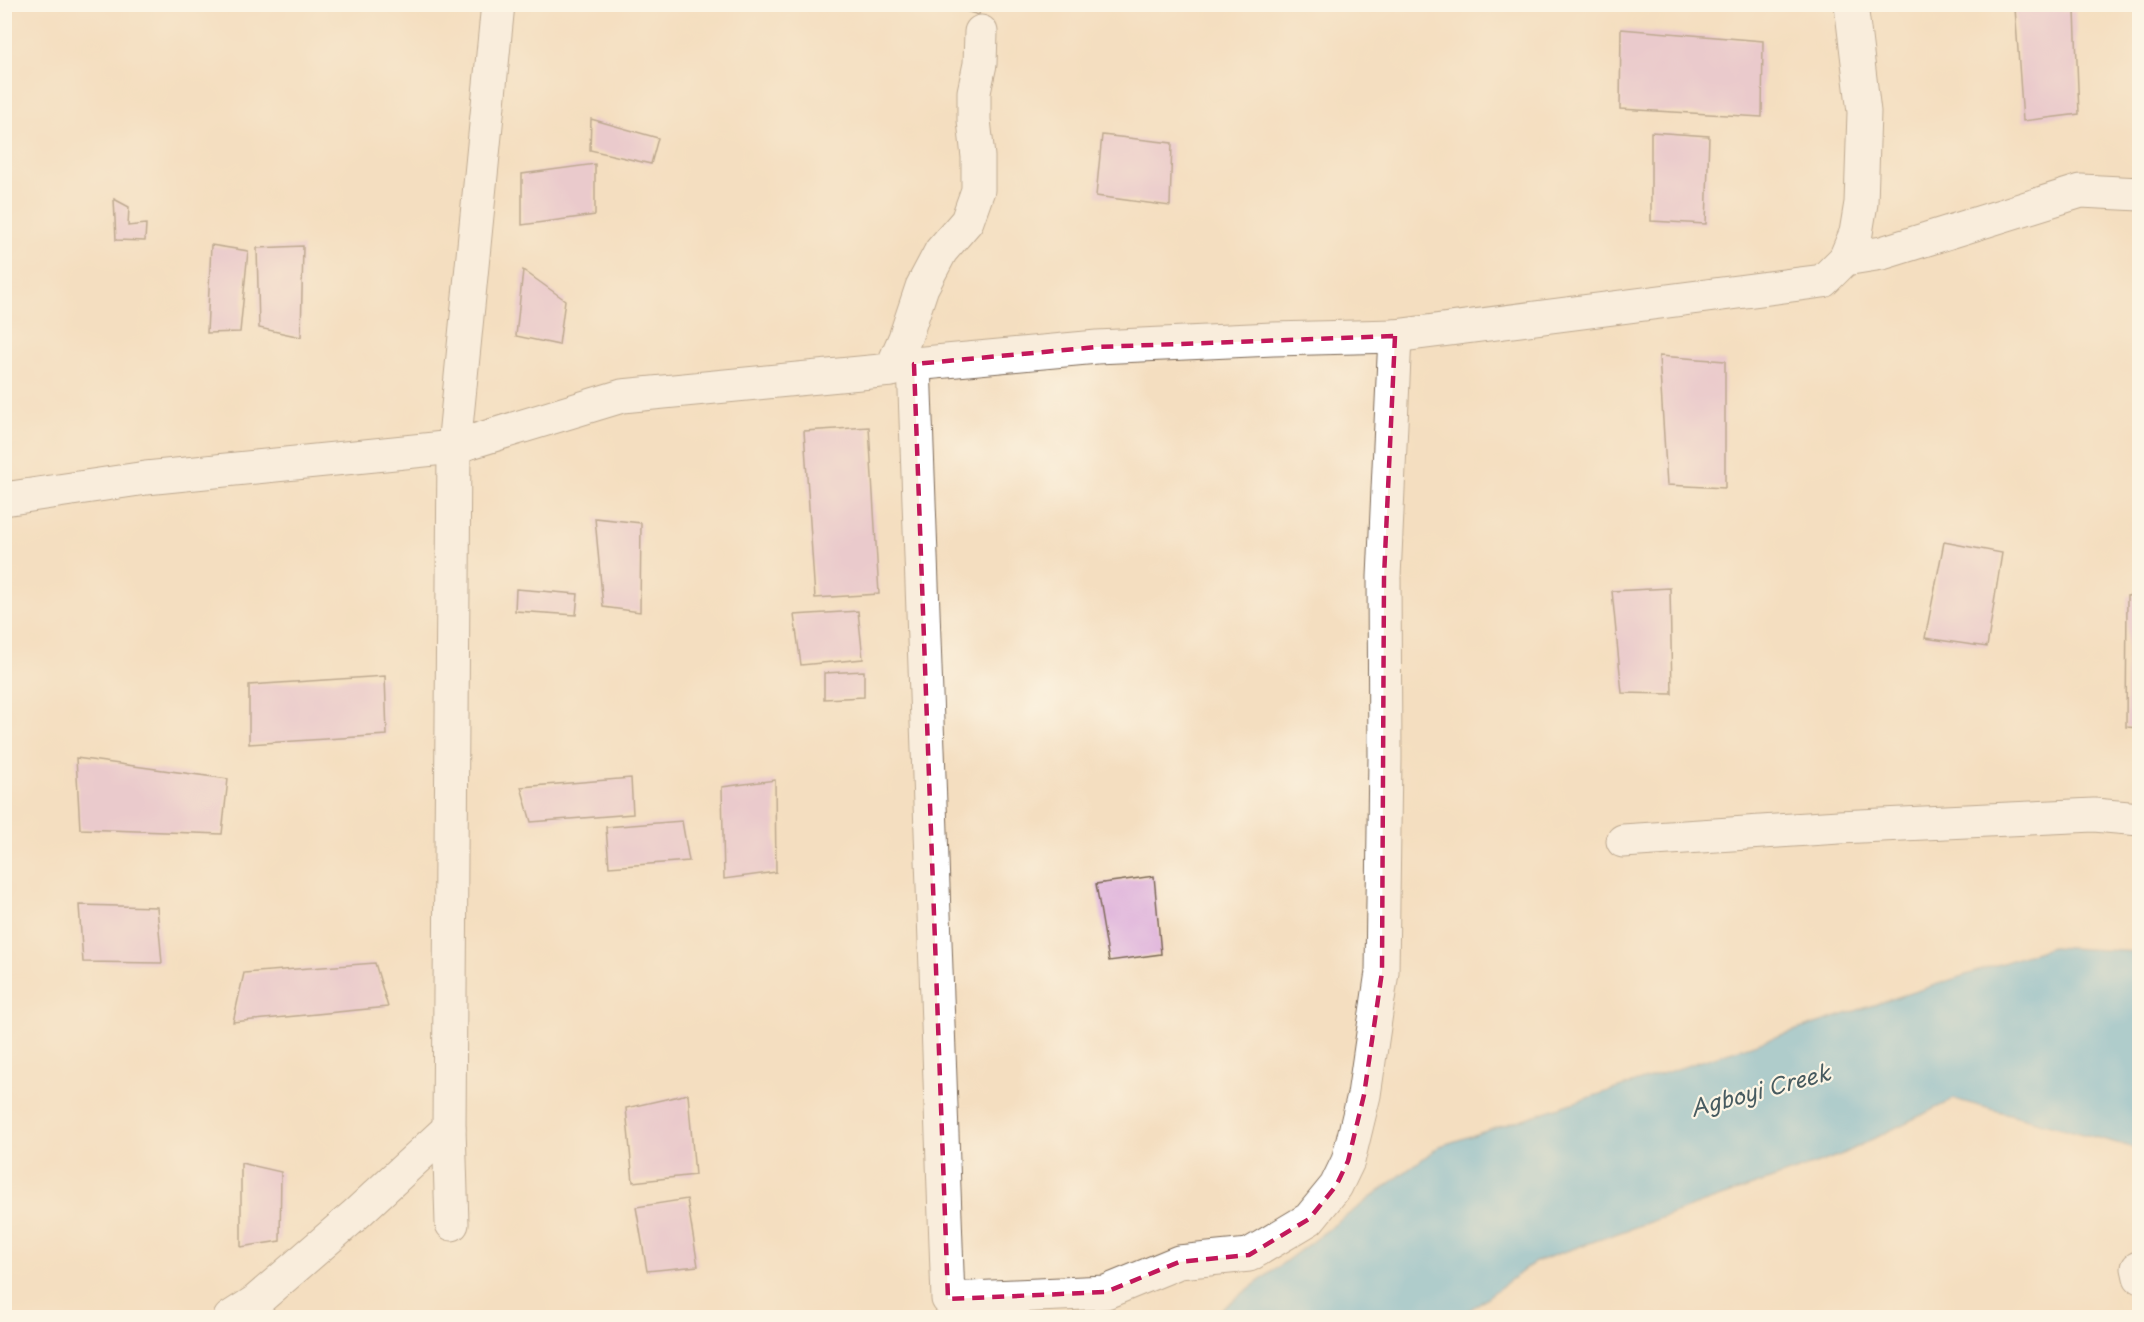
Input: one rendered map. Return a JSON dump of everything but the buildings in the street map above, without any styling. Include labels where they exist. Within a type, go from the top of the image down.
[{"type":"street","points":[[452,1224],[449,1128],[454,447],[498,4]]},
{"type":"street","points":[[4,499],[146,478],[454,447],[622,396],[1098,347],[1395,336],[1823,281],[1845,259],[1856,233],[1861,202],[1864,112],[1851,4]]},
{"type":"street","points":[[981,32],[980,64],[974,92],[978,190],[967,221],[942,251],[922,287],[905,338],[902,367],[948,1299],[1106,1292],[1179,1262],[1249,1255],[1309,1219],[1336,1186],[1348,1161],[1364,1095],[1382,972],[1385,758],[1384,577],[1395,336]]},
{"type":"street","points":[[1845,259],[1882,253],[2081,191],[2139,194]]},
{"type":"street","points":[[1623,841],[1839,827],[2094,815],[2139,819]]},
{"type":"street","points":[[230,1317],[264,1294],[354,1216],[449,1128]]},
{"type":"highlighted area","points":[[1395,336],[1384,577],[1382,972],[1364,1095],[1348,1161],[1336,1186],[1309,1219],[1249,1255],[1179,1262],[1106,1292],[948,1299],[914,364],[1097,347]]},
{"type":"water","name":"Agboyi Creek","points":[[2052,947],[2139,952],[2139,1149],[1954,1099],[1838,1156],[1535,1262],[1460,1317],[1211,1317],[1440,1146]]}]
